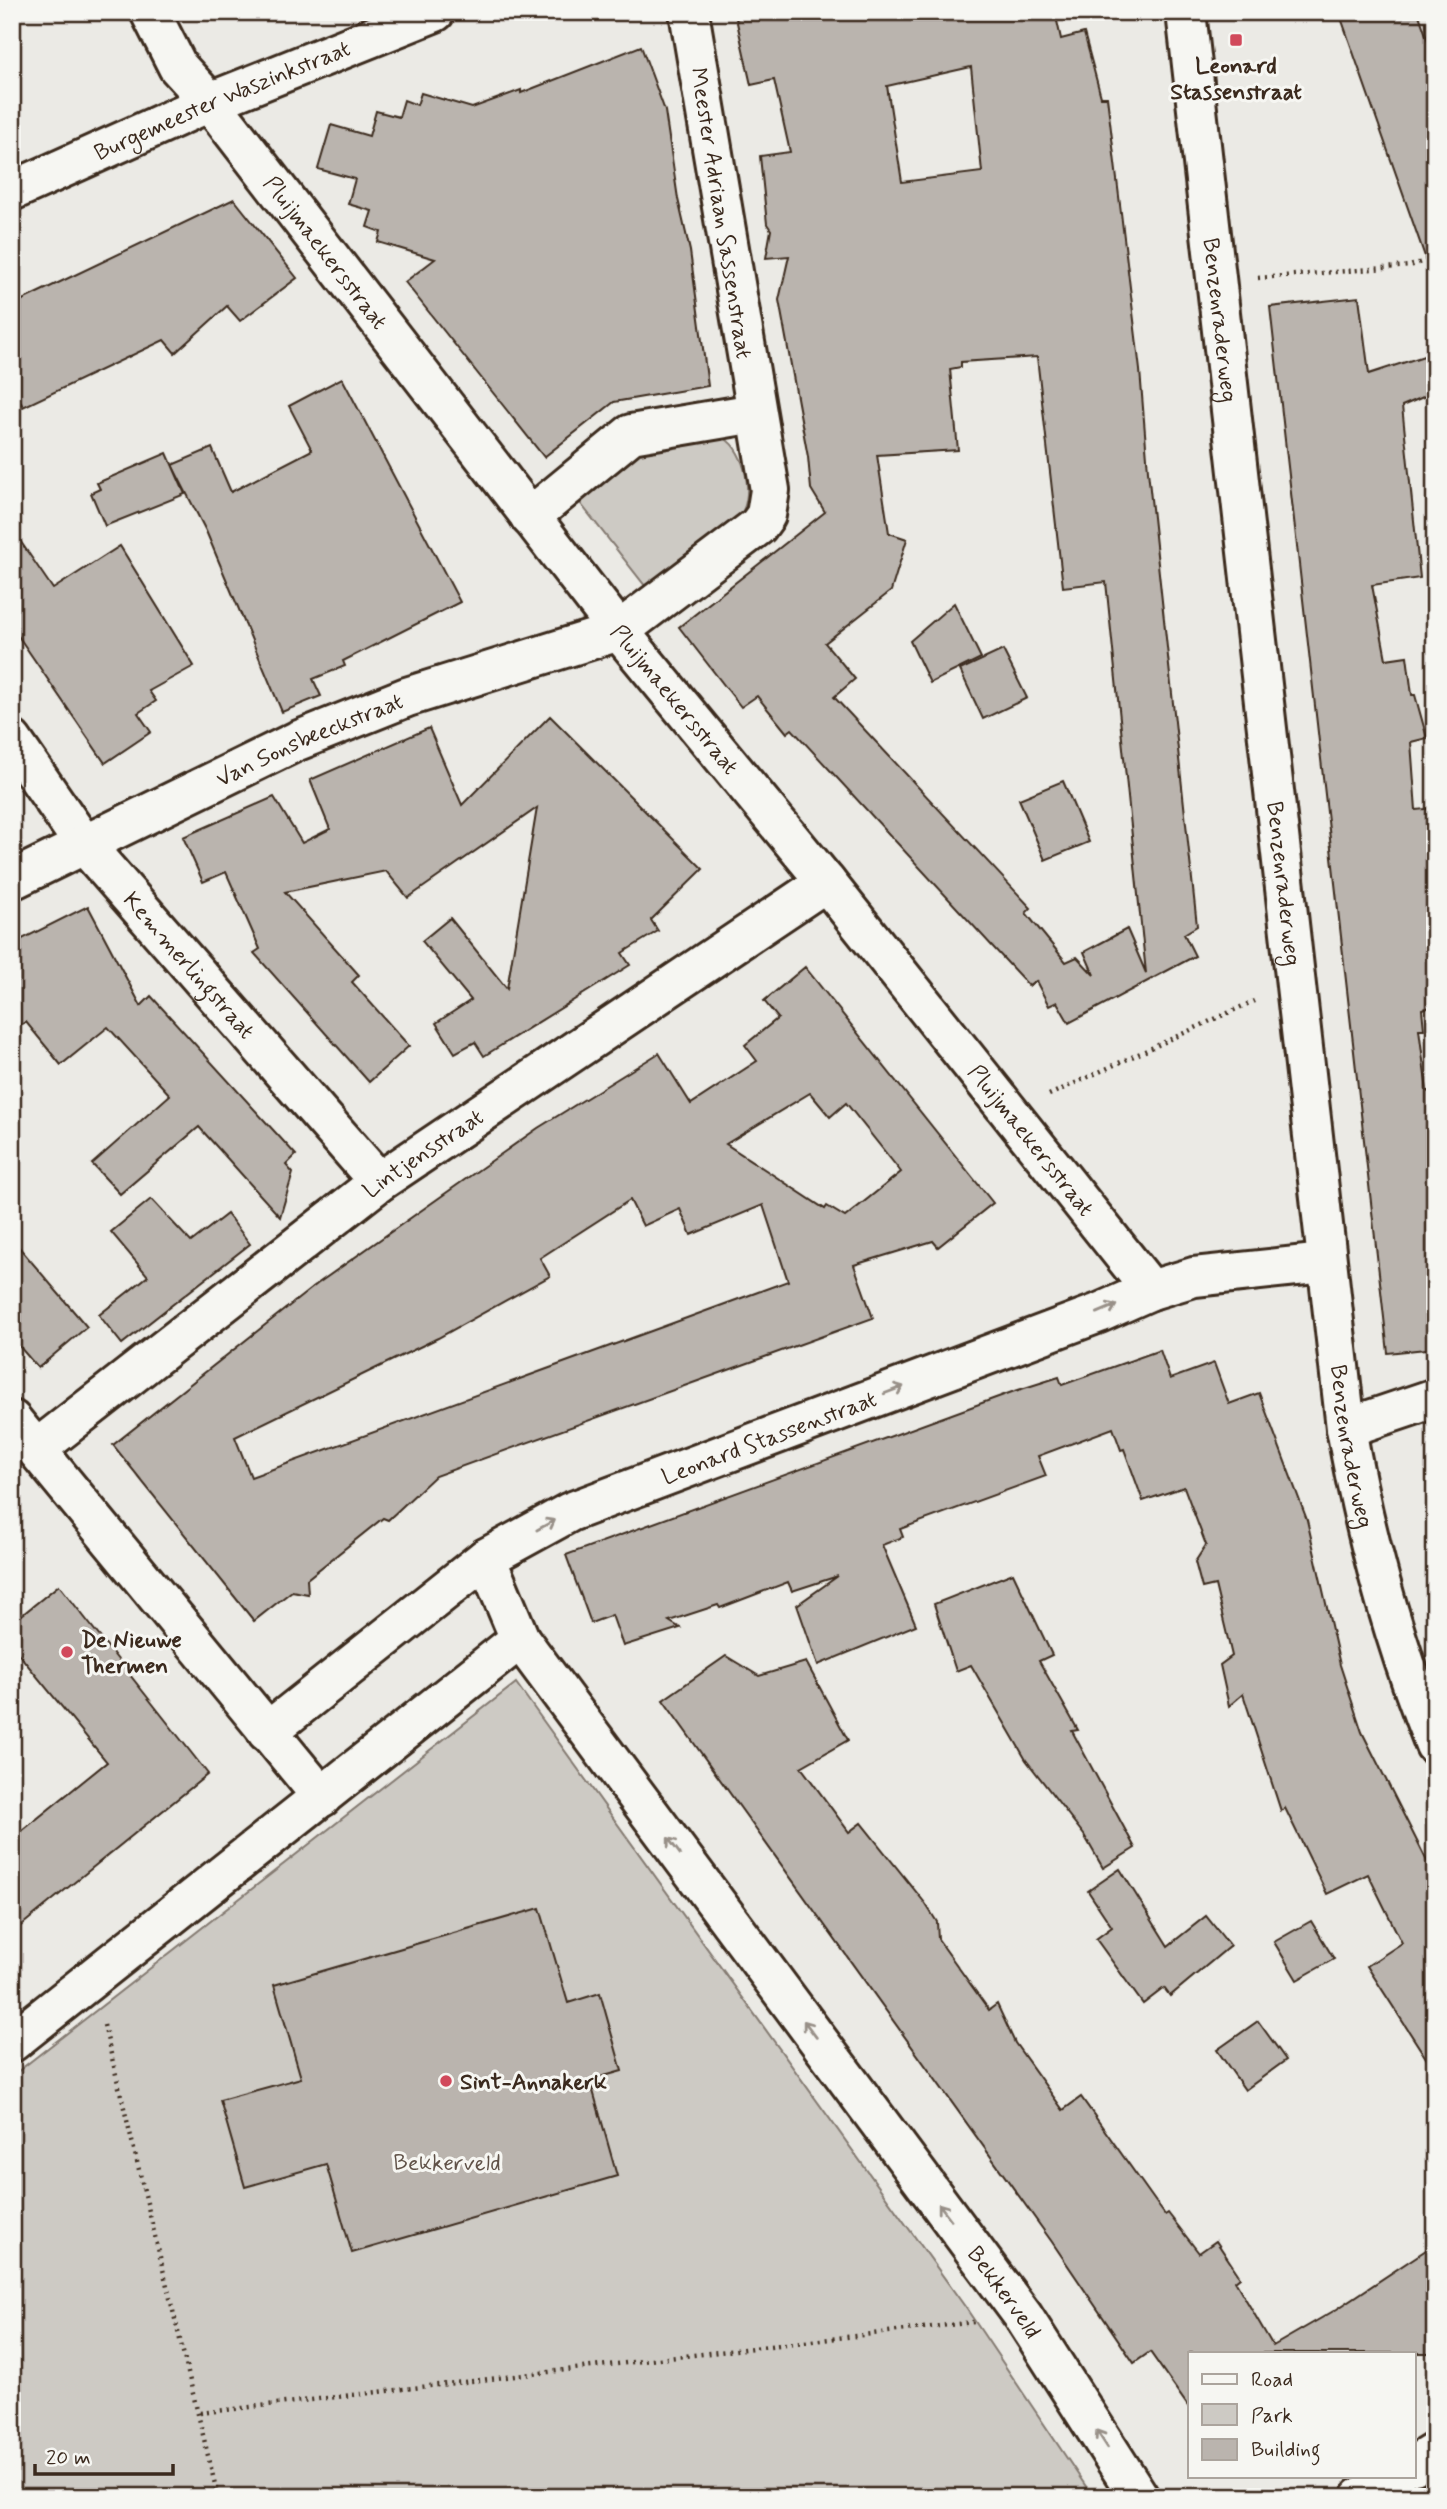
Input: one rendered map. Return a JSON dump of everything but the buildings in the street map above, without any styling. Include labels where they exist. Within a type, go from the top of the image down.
[{"type":"street","name":"Pluijmaekersstraat","points":[[150,12],[178,67],[210,102],[619,631],[826,882],[1151,1290]]},
{"type":"street","name":"Meester Adriaan Sassenstraat","points":[[619,631],[758,526],[766,515],[770,490],[689,12]]},
{"type":"street","name":"Benzenraderweg","points":[[1185,12],[1296,981],[1325,1263],[1346,1429],[1358,1500],[1374,1559],[1435,1745]]},
{"type":"street","name":"Burgemeester Waszinkstraat","points":[[12,191],[210,102],[430,13]]},
{"type":"street","points":[[530,517],[631,434],[755,413]]},
{"type":"street","name":"Van Sonsbeeckstraat","points":[[12,880],[83,843],[298,741],[407,697],[619,631]]},
{"type":"street","name":"Kemmerlingstraat","points":[[12,740],[83,843],[379,1182]]},
{"type":"street","name":"Lintjensstraat","points":[[21,1436],[379,1182],[826,882]]},
{"type":"street","name":"Leonard Stassenstraat","points":[[267,1732],[486,1558],[570,1512],[1099,1313],[1151,1290],[1195,1277],[1325,1263]]},
{"type":"street","points":[[1346,1429],[1435,1398]]},
{"type":"street","points":[[21,1436],[322,1797]]},
{"type":"street","name":"Bekkerveld","points":[[486,1558],[520,1639],[1023,2316],[1139,2497]]},
{"type":"street","points":[[12,2042],[520,1639]]},
{"type":"street","points":[[1416,2464],[1435,2452]]},
{"type":"street","points":[[1362,2497],[1393,2478]]},
{"type":"path","points":[[1215,282],[1410,266],[1435,257]]},
{"type":"path","points":[[1010,1113],[1296,981]]},
{"type":"path","points":[[92,1977],[200,2413],[218,2497]]},
{"type":"path","points":[[200,2413],[1023,2316]]},
{"type":"green space","points":[[724,438],[732,444],[743,464],[747,487],[744,509],[739,517],[646,587],[577,499],[636,453]]},
{"type":"green space","name":"Bekkerveld","points":[[516,1683],[966,2308],[1093,2497],[12,2497],[12,2076]]},
{"type":"place","name":"Leonard Stassenstraat","points":[[1236,40]]},
{"type":"place","name":"De Nieuwe Thermen","points":[[67,1652]]},
{"type":"place","name":"Sint-Annakerk","points":[[446,2081]]}]
